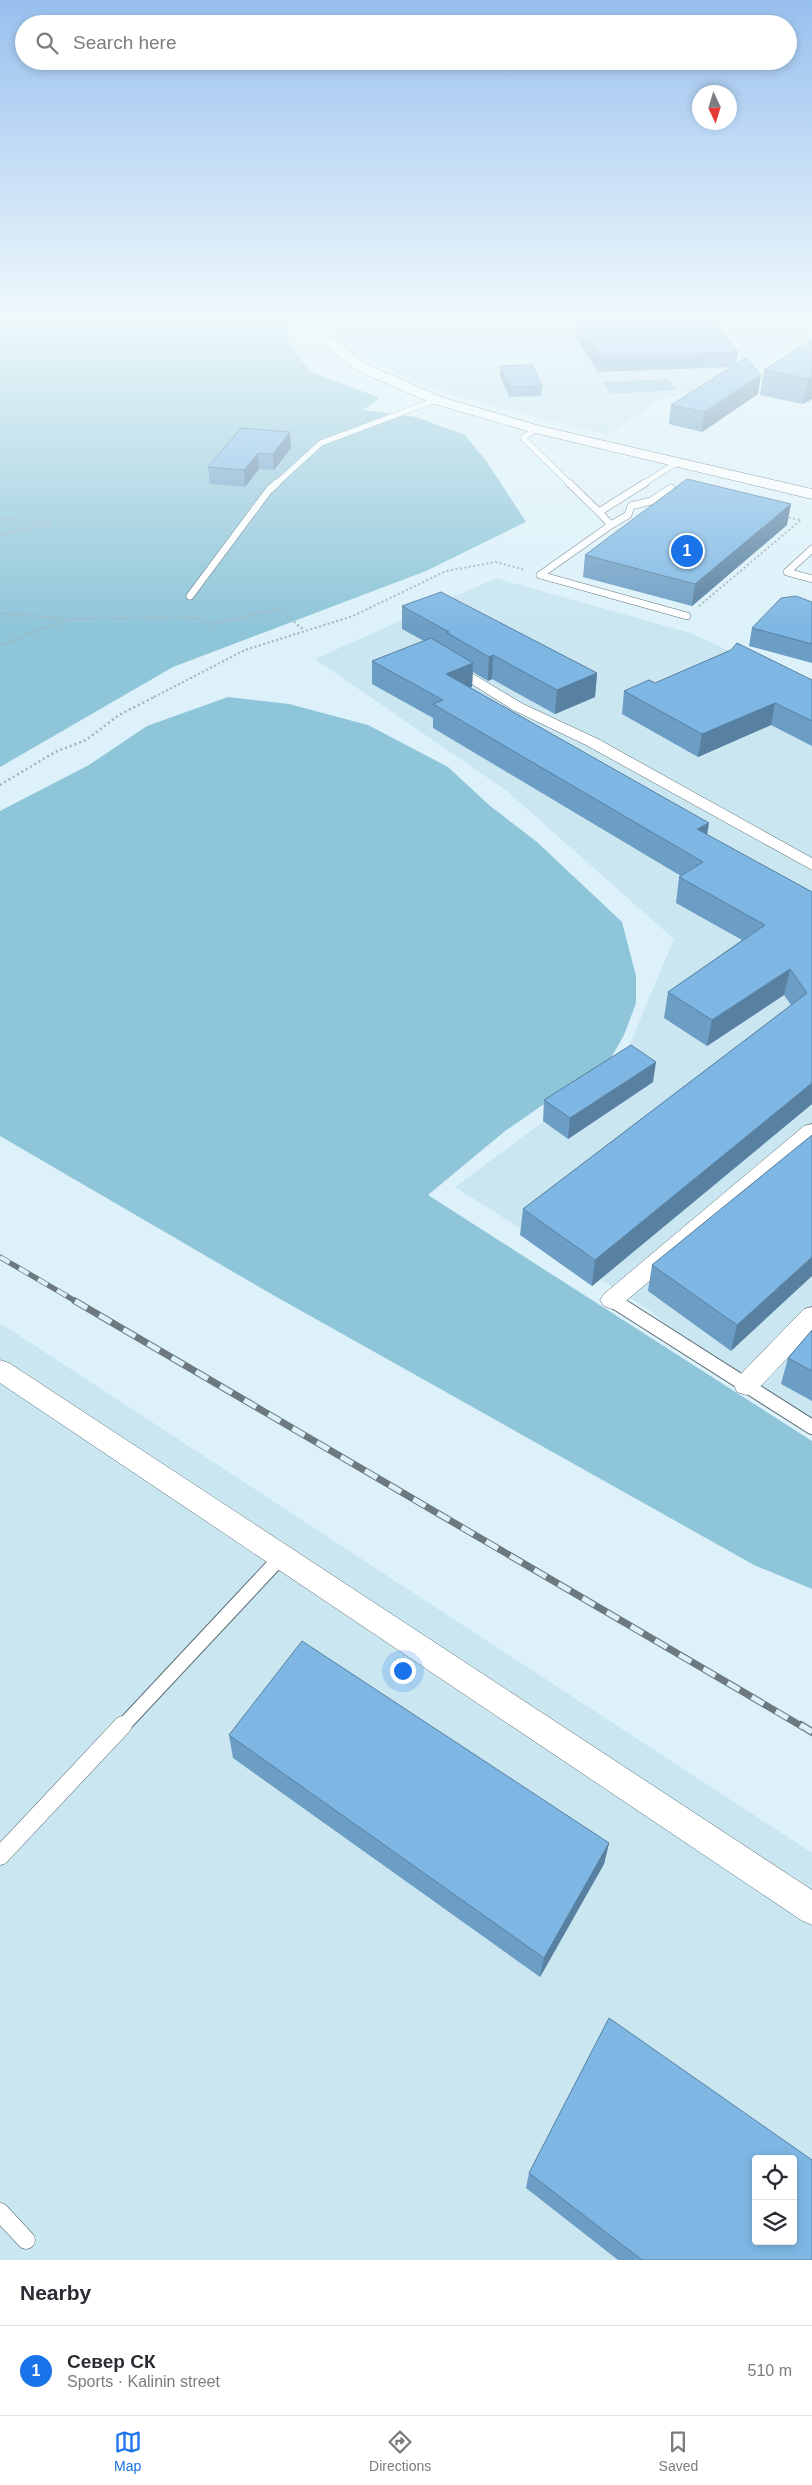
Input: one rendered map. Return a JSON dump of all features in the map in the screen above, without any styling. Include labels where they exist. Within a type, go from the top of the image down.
[{"type":"main road","points":[[506,419],[812,494]]},
{"type":"street","points":[[437,656],[518,707],[592,742],[812,865]]},
{"type":"street","points":[[612,1300],[812,1132]]},
{"type":"street","points":[[746,1385],[812,1316]]},
{"type":"street","points":[[0,1370],[812,1909]]},
{"type":"lane","points":[[190,596],[269,490],[321,442],[383,419]]},
{"type":"lane","points":[[536,428],[523,438],[611,525]]},
{"type":"lane","points":[[599,512],[678,462]]},
{"type":"lane","points":[[540,575],[628,515],[631,506],[651,501],[671,488]]},
{"type":"lane","points":[[812,549],[787,572],[812,579]]},
{"type":"lane","points":[[540,575],[687,616]]},
{"type":"lane","points":[[612,1300],[812,1427]]},
{"type":"lane","points":[[0,1856],[281,1557]]},
{"type":"lane","points":[[0,2212],[26,2240]]},
{"type":"path","points":[[687,616],[800,520],[784,516]]},
{"type":"path","points":[[0,518],[52,523],[0,535]]},
{"type":"path","points":[[0,785],[55,752],[86,740],[119,715],[245,650],[354,616],[446,571],[496,562],[540,575]]},
{"type":"path","points":[[0,613],[70,619],[197,618],[212,624],[278,610],[305,630]]},
{"type":"path","points":[[0,645],[70,619]]},
{"type":"shaded area","points":[[0,419],[423,419],[465,435],[487,462],[526,522],[426,571],[173,667],[0,767]]},
{"type":"shaded area","points":[[545,419],[631,419],[608,435]]},
{"type":"shaded area","points":[[496,578],[690,633],[812,689],[812,1426],[714,1364],[649,1310],[455,1187],[622,1063],[674,939],[507,791],[315,659]]},
{"type":"shaded area","points":[[228,697],[289,704],[368,725],[448,767],[489,805],[537,842],[622,922],[636,976],[636,1003],[624,1035],[611,1058],[505,1131],[428,1195],[812,1441],[812,1589],[754,1565],[273,1295],[0,1136],[0,811],[89,765],[147,726]]},
{"type":"shaded area","points":[[0,1323],[812,1853],[812,2260],[0,2260]]},
{"type":"building","points":[[241,428],[290,432],[273,454],[258,453],[244,470],[208,467]]},
{"type":"building","points":[[687,479],[791,504],[695,584],[585,555]]},
{"type":"building","points":[[441,592],[597,673],[557,690],[493,655],[489,657],[402,606]]},
{"type":"building","points":[[796,596],[812,602],[812,644],[752,628],[781,598]]},
{"type":"building","points":[[431,638],[473,663],[446,674],[709,823],[697,829],[812,892],[812,1083],[595,1260],[523,1209],[807,993],[790,969],[712,1020],[668,992],[765,925],[679,877],[703,862],[433,704],[443,700],[372,661]]},
{"type":"building","points":[[737,643],[812,680],[812,721],[775,703],[702,734],[624,691],[649,680],[655,683],[731,650]]},
{"type":"building","points":[[631,1045],[656,1062],[570,1118],[544,1100]]},
{"type":"building","points":[[812,1135],[812,1257],[737,1325],[652,1265]]},
{"type":"building","points":[[812,1330],[812,1371],[788,1358]]},
{"type":"building","points":[[302,1641],[609,1843],[544,1958],[229,1735]]},
{"type":"building","points":[[609,2018],[812,2160],[812,2260],[642,2260],[529,2173]]},
{"type":"railway","points":[[0,1257],[77,1302]]},
{"type":"railway","points":[[75,1301],[803,1727]]},
{"type":"railway","points":[[801,1725],[812,1732]]},
{"type":"place","name":"Север СК","points":[[687,551]]}]
